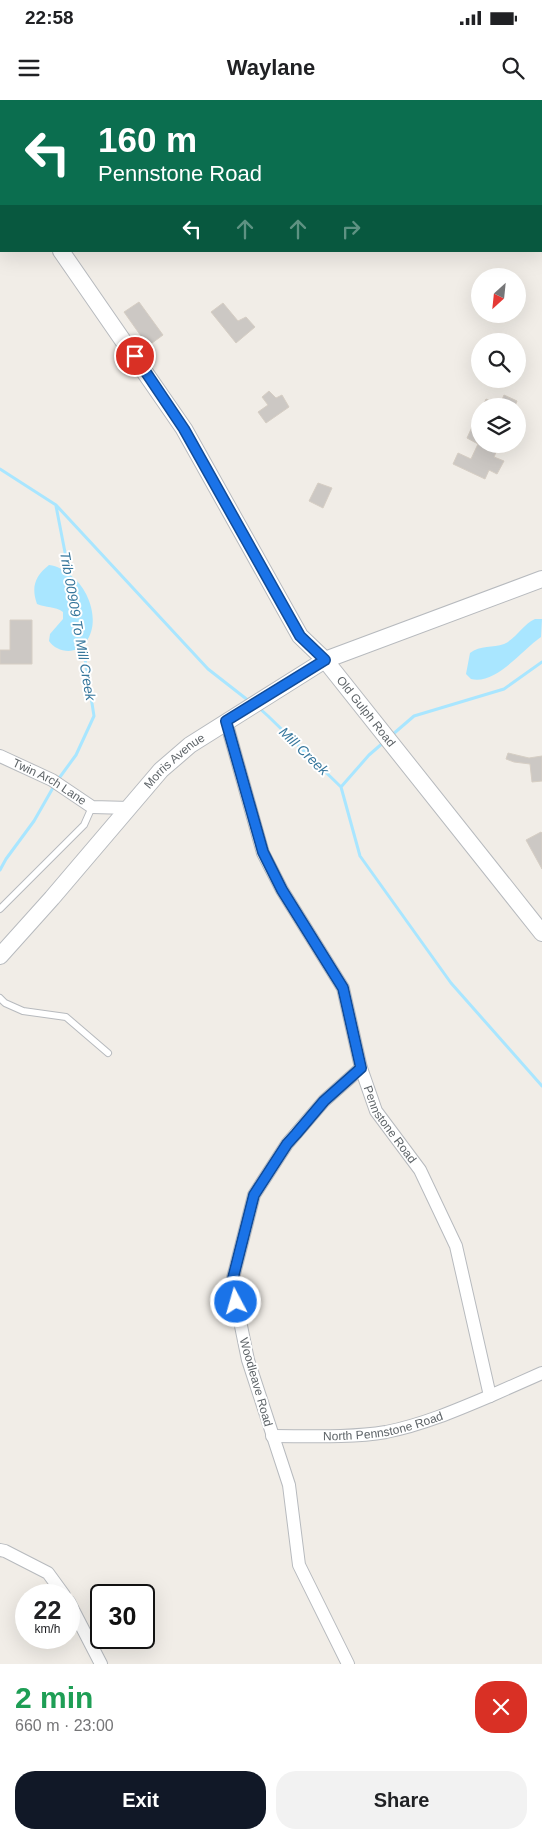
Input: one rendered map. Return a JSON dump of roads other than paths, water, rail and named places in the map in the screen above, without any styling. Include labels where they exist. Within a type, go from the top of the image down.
[{"type":"street","name":"Old Gulph Road","points":[[62,252],[179,422],[300,636],[325,660],[542,933]]},
{"type":"street","name":"Morris Avenue","points":[[0,956],[161,770],[177,755],[226,721],[325,660],[542,579]]},
{"type":"street","name":"Pennstone Road","points":[[226,721],[263,852],[282,890],[343,988],[361,1068],[376,1110],[420,1170],[456,1246],[490,1396]]},
{"type":"street","name":"Twin Arch Lane","points":[[0,756],[52,780],[92,807],[130,808]]},
{"type":"street","name":"Woodleave Road","points":[[348,1664],[299,1565],[289,1485],[248,1360],[232,1282],[254,1195],[287,1144],[324,1101],[361,1068]]},
{"type":"street","points":[[490,1396],[542,1373]]},
{"type":"street","name":"North Pennstone Road","points":[[272,1436],[336,1436],[386,1432],[440,1416],[490,1396]]},
{"type":"street","points":[[0,1550],[48,1572],[56,1584]]},
{"type":"street","points":[[80,1623],[101,1664]]},
{"type":"lane","points":[[0,909],[84,825],[92,807]]},
{"type":"lane","points":[[0,998],[5,1003],[23,1011],[66,1017],[108,1053]]},
{"type":"water","points":[[49,565],[60,568],[77,581],[83,588],[91,606],[93,615],[90,634],[82,646],[72,651],[57,648],[49,641],[50,634],[63,619],[63,612],[37,604],[35,598],[34,587],[37,578]]},
{"type":"water","points":[[535,619],[542,619],[541,637],[508,665],[490,677],[471,679],[466,674],[470,653],[474,650],[504,644]]},
{"type":"waterway","name":"Mill Creek","points":[[0,469],[56,505],[208,669],[249,701]]},
{"type":"waterway","name":"Trib 00909 To Mill Creek","points":[[56,506],[70,578]]},
{"type":"waterway","name":"Trib 00909 To Mill Creek","points":[[57,781],[76,755],[94,716],[82,640]]},
{"type":"waterway","points":[[392,735],[414,716],[504,689],[542,662]]},
{"type":"waterway","name":"Mill Creek","points":[[258,707],[341,787],[360,856],[451,983],[542,1086]]},
{"type":"waterway","points":[[341,787],[369,755],[384,742]]},
{"type":"waterway","name":"Trib 00909 To Mill Creek","points":[[0,870],[34,821],[54,786]]}]
